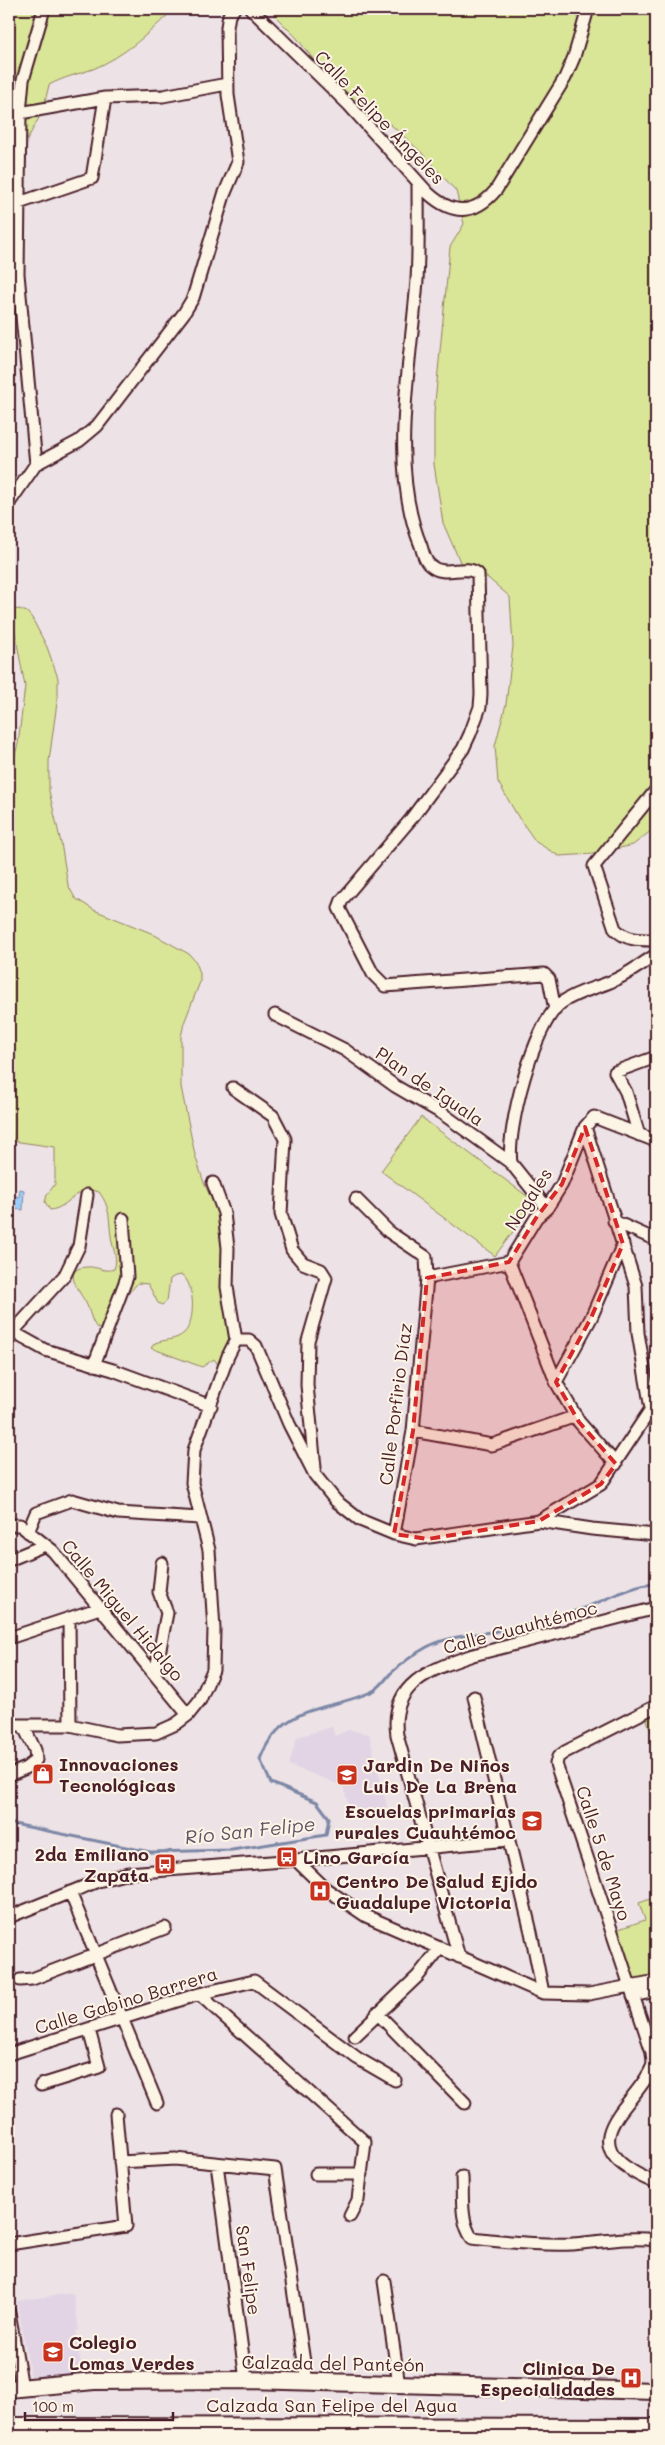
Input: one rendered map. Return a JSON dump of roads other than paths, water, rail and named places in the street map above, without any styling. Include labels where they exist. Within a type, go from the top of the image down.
[{"type":"main road","name":"Calzada del Panteón","points":[[15,2388],[94,2381],[246,2380],[656,2391]]},
{"type":"main road","name":"Calzada San Felipe del Agua","points":[[9,2426],[428,2431],[656,2427]]},
{"type":"street","points":[[36,464],[18,274],[20,113],[23,80],[44,9]]},
{"type":"street","points":[[9,503],[36,464],[79,441],[97,426],[184,313],[193,298],[224,195],[238,162],[227,84],[227,27],[229,15],[234,9]]},
{"type":"street","name":"Calle Felipe Ángeles","points":[[251,9],[349,105],[436,200],[457,210],[475,208],[496,190],[566,78],[588,9]]},
{"type":"street","points":[[20,113],[105,98],[163,96],[227,84]]},
{"type":"street","points":[[19,202],[92,178],[105,98]]},
{"type":"street","points":[[418,182],[417,276],[404,408],[408,509],[414,529],[431,566],[438,570],[470,570],[478,574],[481,701],[463,749],[411,819],[342,900],[339,908],[373,974],[385,986],[544,974],[549,979],[555,1010]]},
{"type":"street","points":[[656,790],[594,866],[615,929],[623,936],[638,940],[656,940]]},
{"type":"street","points":[[511,1163],[510,1137],[532,1056],[549,1017],[560,1004],[578,993],[612,982],[656,956]]},
{"type":"street","name":"Plan de Iguala","points":[[275,1015],[362,1061],[395,1086],[443,1114],[511,1163],[547,1208]]},
{"type":"street","points":[[639,1135],[626,1092],[615,1072],[656,1057]]},
{"type":"street","points":[[233,1088],[273,1116],[285,1139],[281,1214],[292,1250],[302,1263],[321,1270],[326,1278],[308,1341],[307,1385],[315,1474]]},
{"type":"street","points":[[539,1521],[601,1484],[654,1410],[638,1333],[636,1286],[585,1127],[594,1118],[656,1141]]},
{"type":"street","name":"Nogales","points":[[509,1262],[536,1218],[547,1208],[562,1184],[585,1127]]},
{"type":"street","points":[[9,1725],[70,1725],[118,1735],[156,1733],[176,1724],[188,1715],[200,1700],[213,1670],[214,1629],[210,1550],[192,1483],[194,1450],[212,1406],[228,1356],[236,1340],[227,1287],[228,1248],[224,1214],[213,1183]]},
{"type":"street","points":[[87,1195],[79,1246],[65,1275],[10,1333],[45,1350],[212,1406]]},
{"type":"street","name":"Calle Porfirio Díaz","points":[[356,1199],[389,1232],[426,1257],[428,1278],[413,1431],[394,1534]]},
{"type":"street","points":[[94,1365],[127,1277],[123,1219]]},
{"type":"street","points":[[614,1221],[656,1240]]},
{"type":"street","points":[[556,1382],[591,1318],[623,1244]]},
{"type":"street","points":[[428,1278],[509,1262],[556,1382],[576,1416],[616,1464]]},
{"type":"street","points":[[236,1340],[249,1340],[256,1346],[289,1424],[315,1474],[336,1501],[360,1520],[394,1534],[416,1539],[428,1539],[539,1521],[592,1529],[656,1534]]},
{"type":"street","points":[[413,1431],[492,1445],[576,1416]]},
{"type":"street","points":[[28,1532],[36,1513],[72,1500],[118,1513],[200,1518]]},
{"type":"street","name":"Calle Miguel Hidalgo","points":[[9,1525],[20,1525],[53,1551],[188,1715]]},
{"type":"street","points":[[9,1560],[45,1545]]},
{"type":"street","points":[[154,1674],[167,1613],[159,1592],[162,1563]]},
{"type":"street","points":[[9,1638],[100,1608]]},
{"type":"street","points":[[653,1609],[656,1620]]},
{"type":"street","name":"Calle Cuauhtémoc","points":[[460,1957],[428,1848],[396,1726],[398,1706],[411,1685],[428,1672],[473,1655],[653,1609]]},
{"type":"street","points":[[70,1618],[70,1725]]},
{"type":"street","points":[[474,1697],[531,1932],[543,1993]]},
{"type":"street","name":"Calle 5 de Mayo","points":[[656,1706],[565,1752],[558,1757],[556,1764],[652,2052],[653,2065],[637,2093],[608,2130],[608,2140],[612,2152],[628,2169],[656,2183]]},
{"type":"street","points":[[9,1775],[26,1768],[36,1760],[35,1750],[23,1725]]},
{"type":"street","points":[[9,1917],[109,1877],[133,1872],[296,1860],[508,1840]]},
{"type":"street","points":[[296,1860],[326,1889],[366,1916],[543,1993],[589,1994],[656,1991]]},
{"type":"street","points":[[70,1892],[157,2102]]},
{"type":"street","points":[[20,1980],[32,1979],[165,1928]]},
{"type":"street","points":[[355,2036],[418,1976],[440,1948]]},
{"type":"street","name":"Calle Gabino Barrera","points":[[9,2054],[122,2020],[199,1994],[254,1981],[357,2058],[395,2080]]},
{"type":"street","points":[[632,1992],[656,1981]]},
{"type":"street","points":[[199,1994],[365,2142],[358,2200],[350,2216]]},
{"type":"street","points":[[378,2013],[465,2103]]},
{"type":"street","points":[[41,2085],[99,2067],[89,2030]]},
{"type":"street","points":[[9,2244],[126,2226],[116,2114]]},
{"type":"street","points":[[120,2162],[175,2159],[275,2170],[307,2382]]},
{"type":"street","name":"San Felipe","points":[[217,2164],[246,2380]]},
{"type":"street","points":[[316,2174],[362,2174]]},
{"type":"street","points":[[462,2177],[464,2219],[466,2230],[472,2238],[509,2242],[571,2244],[624,2238],[656,2240]]},
{"type":"street","points":[[384,2282],[399,2385]]},
{"type":"street","points":[[9,2312],[15,2388]]},
{"type":"water","points":[[20,1189],[24,1190],[23,1210],[14,1209],[15,1196],[19,1197]]},
{"type":"waterway","name":"Río San Felipe","points":[[9,1823],[150,1852],[232,1850],[326,1835],[329,1818],[317,1802],[271,1783],[260,1759],[269,1741],[280,1728],[293,1718],[374,1691],[403,1663],[435,1643],[550,1619],[590,1606],[627,1590],[656,1584]]},
{"type":"place","name":"Innovaciones Tecnológicas","points":[[43,1774]]},
{"type":"place","name":"Jardin De Niños Luis De La Brena","points":[[347,1775]]},
{"type":"place","name":"Escuelas primarias rurales Cuauhtémoc","points":[[532,1821]]},
{"type":"place","name":"Lino García","points":[[287,1857]]},
{"type":"place","name":"2da Emiliano Zapata","points":[[165,1864]]},
{"type":"place","name":"Centro De Salud Ejido Guadalupe Victoria","points":[[320,1891]]},
{"type":"place","name":"Colegio Lomas Verdes","points":[[53,2352]]},
{"type":"place","name":"Clinica De Especialidades","points":[[631,2378]]}]
